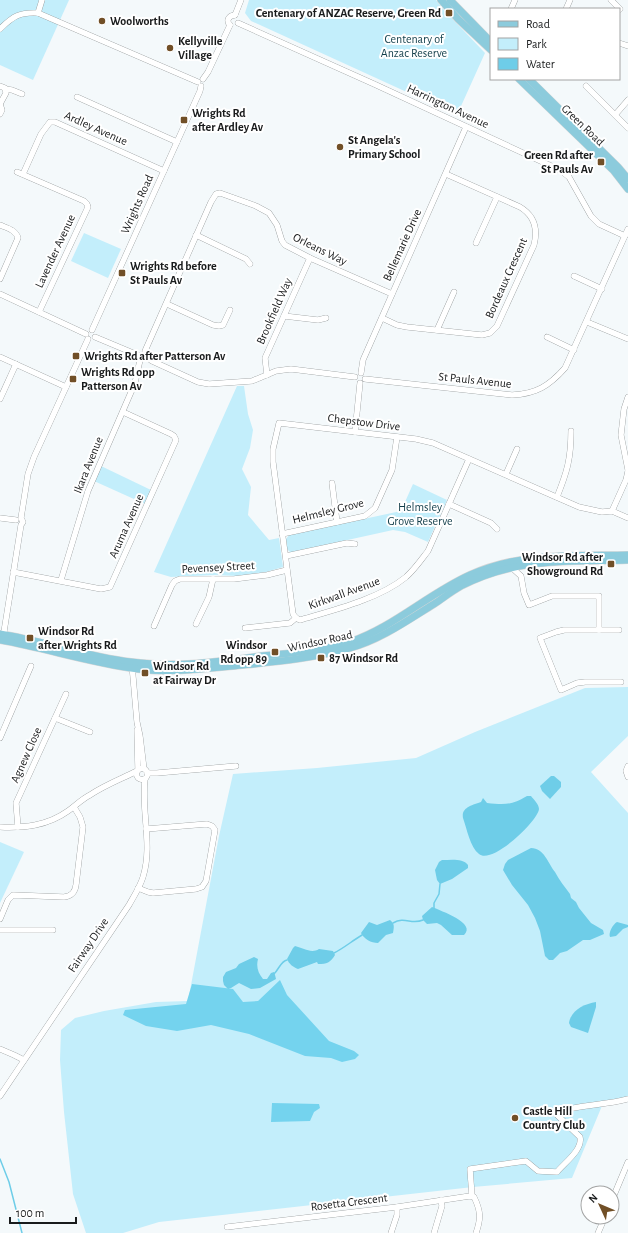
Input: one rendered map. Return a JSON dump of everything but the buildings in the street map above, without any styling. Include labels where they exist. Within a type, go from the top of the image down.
[{"type":"main road","points":[[441,0],[458,19],[490,46]]},
{"type":"main road","points":[[450,0],[490,46]]},
{"type":"main road","name":"Green Road","points":[[520,80],[614,171],[628,189]]},
{"type":"main road","name":"Green Road","points":[[530,80],[618,167],[628,179]]},
{"type":"main road","name":"Windsor Road","points":[[2,637],[113,666],[196,664],[302,652],[348,642],[376,631],[458,581],[492,566],[535,557],[628,555]]},
{"type":"main road","name":"Windsor Road","points":[[132,665],[168,671],[196,670],[304,658],[351,648],[382,635],[415,616],[460,586],[511,567],[538,563],[581,560],[628,560]]},
{"type":"street","points":[[38,12],[42,0]]},
{"type":"street","points":[[235,15],[241,0]]},
{"type":"street","points":[[611,0],[619,8]]},
{"type":"street","points":[[0,29],[19,14],[38,12],[201,82]]},
{"type":"street","points":[[235,15],[239,19],[238,23],[235,26],[230,26],[228,19],[230,16],[235,15]]},
{"type":"street","name":"Harrington Avenue","points":[[238,23],[560,170],[569,177],[591,216],[600,224],[625,236]]},
{"type":"street","name":"Wrights Road","points":[[92,330],[200,91],[201,82],[208,72],[230,26]]},
{"type":"street","points":[[0,86],[22,94]]},
{"type":"street","points":[[586,86],[628,128]]},
{"type":"street","points":[[0,114],[2,110],[0,104],[6,92],[5,89]]},
{"type":"street","points":[[76,97],[177,142]]},
{"type":"street","points":[[614,115],[628,100]]},
{"type":"street","name":"Ardley Avenue","points":[[20,173],[44,129],[50,122],[55,122],[164,171]]},
{"type":"street","name":"Bellemarie Drive","points":[[361,373],[363,360],[466,127]]},
{"type":"street","name":"Lavender Avenue","points":[[20,173],[84,202],[88,207],[39,312]]},
{"type":"street","name":"Bordeaux Crescent","points":[[382,318],[397,325],[482,335],[490,333],[497,326],[534,244],[536,228],[534,221],[527,211],[446,174]]},
{"type":"street","name":"Orleans Way","points":[[145,351],[211,202],[216,194],[220,193],[256,206],[269,213],[278,225],[282,241],[285,245],[310,258],[392,294]]},
{"type":"street","points":[[476,243],[497,197]]},
{"type":"street","points":[[0,225],[18,235],[0,279]]},
{"type":"street","name":"St Pauls Avenue","points":[[366,379],[512,395],[526,394],[546,387],[556,379],[565,368],[628,229]]},
{"type":"street","points":[[196,235],[246,259],[250,264]]},
{"type":"street","name":"Brookfield Way","points":[[267,375],[265,358],[310,258]]},
{"type":"street","points":[[574,276],[602,289]]},
{"type":"street","points":[[437,330],[454,292]]},
{"type":"street","points":[[0,294],[39,312],[87,336],[92,340],[95,337],[145,361],[148,358]]},
{"type":"street","points":[[167,304],[213,325],[219,326],[223,325],[230,310]]},
{"type":"street","points":[[284,316],[318,320],[326,318]]},
{"type":"street","points":[[587,322],[628,339]]},
{"type":"street","points":[[2,637],[13,572],[19,521],[30,469],[89,331],[92,330],[95,332],[95,337]]},
{"type":"street","points":[[547,337],[574,350]]},
{"type":"street","points":[[139,358],[141,351],[145,351],[148,358],[152,361],[198,382],[209,384],[252,381],[283,369],[355,377],[357,374],[361,373],[364,374],[366,379],[360,383]]},
{"type":"street","points":[[0,357],[66,387]]},
{"type":"street","name":"Ikara Avenue","points":[[61,580],[88,491],[135,383],[139,358]]},
{"type":"street","points":[[0,399],[16,364]]},
{"type":"street","points":[[355,377],[357,382],[360,383]]},
{"type":"street","points":[[355,432],[360,383]]},
{"type":"street","points":[[612,511],[626,480],[628,470],[621,435],[628,397]]},
{"type":"street","name":"Aruma Avenue","points":[[13,572],[102,589],[110,587],[175,444],[175,438],[171,434],[123,412]]},
{"type":"street","name":"Chepstow Drive","points":[[296,618],[293,614],[273,462],[273,449],[279,423],[416,439],[434,443],[579,507],[602,512],[612,511],[628,518]]},
{"type":"street","points":[[557,497],[570,461],[571,432]]},
{"type":"street","name":"Helmsley Grove","points":[[282,534],[365,516],[375,508],[392,470],[397,437]]},
{"type":"street","points":[[506,474],[517,448]]},
{"type":"street","name":"Kirkwall Avenue","points":[[245,628],[290,623],[296,618],[300,620],[364,600],[382,592],[406,577],[419,564],[428,550],[469,459]]},
{"type":"street","points":[[332,483],[337,522]]},
{"type":"street","points":[[449,504],[491,523],[497,529]]},
{"type":"street","points":[[0,518],[19,521]]},
{"type":"street","points":[[286,556],[347,543],[355,544]]},
{"type":"street","points":[[521,576],[526,569],[538,563]]},
{"type":"street","points":[[511,567],[521,576],[524,593],[529,605],[552,596],[598,596],[599,630]]},
{"type":"street","name":"Pevensey Street","points":[[154,626],[175,581],[180,579],[234,579],[267,575],[288,570]]},
{"type":"street","points":[[196,624],[209,597],[214,579]]},
{"type":"street","points":[[619,630],[564,630],[540,638],[561,690],[577,683],[621,682]]},
{"type":"street","name":"Fairway Drive","points":[[0,1096],[129,905],[142,878],[146,862],[146,829],[144,791],[132,665]]},
{"type":"street","points":[[0,738],[31,666]]},
{"type":"street","name":"Agnew Close","points":[[18,827],[16,804],[66,694]]},
{"type":"street","points":[[55,718],[90,732]]},
{"type":"street","points":[[0,826],[18,827],[39,825],[48,822],[59,817],[95,792],[124,778],[142,774],[236,766]]},
{"type":"street","points":[[628,766],[626,771],[628,777]]},
{"type":"street","points":[[0,918],[8,900],[13,895],[64,897],[73,893],[76,885],[83,827],[80,817],[74,807]]},
{"type":"street","points":[[138,888],[153,893],[196,889],[202,887],[206,881],[215,830],[212,826],[207,824],[146,829]]},
{"type":"street","points":[[0,930],[53,930]]},
{"type":"street","points":[[0,1049],[24,1060]]},
{"type":"street","points":[[476,1233],[480,1217],[476,1200],[472,1196],[470,1169],[526,1161],[538,1171],[557,1172],[577,1150],[581,1141],[580,1137],[555,1113],[580,1106],[606,1104],[628,1098]]},
{"type":"street","points":[[618,1185],[628,1162]]},
{"type":"street","name":"Rosetta Crescent","points":[[227,1227],[397,1207],[472,1196]]},
{"type":"street","points":[[434,1233],[442,1206],[441,1200]]},
{"type":"street","points":[[391,1233],[397,1215],[397,1207]]},
{"type":"street","points":[[599,1231],[606,1233]]},
{"type":"green space","points":[[0,0],[69,0],[33,80],[0,65]]},
{"type":"green space","name":"Centenary of Anzac Reserve","points":[[249,0],[436,0],[485,53],[457,115],[251,21],[245,13]]},
{"type":"green space","points":[[84,233],[121,249],[108,278],[71,261]]},
{"type":"green space","points":[[237,386],[244,386],[248,414],[253,430],[250,448],[242,469],[251,487],[248,515],[269,540],[279,538],[283,567],[266,572],[238,576],[215,575],[171,577],[154,572]]},
{"type":"green space","points":[[101,466],[151,490],[145,504],[94,481]]},
{"type":"green space","name":"Helmsley Grove Reserve","points":[[413,484],[447,500],[428,542],[405,532],[393,530],[293,552],[290,552],[287,549],[286,539],[289,535],[401,511]]},
{"type":"green space","name":"Castle Hill Country Club","points":[[628,687],[628,736],[591,772],[628,813],[628,1097],[604,1101],[572,1178],[473,1187],[159,1222],[123,1233],[86,1233],[73,1194],[60,1060],[61,1030],[75,1018],[104,1011],[156,1002],[188,1001],[219,836],[233,774],[317,768],[416,758],[475,732],[585,688]]},
{"type":"green space","points":[[0,842],[24,852],[0,903]]},
{"type":"shaded area","points":[[280,980],[287,995],[329,1041],[354,1051],[359,1055],[355,1059],[342,1062],[331,1058],[305,1056],[249,1034],[211,1025],[177,1031],[146,1026],[123,1015],[125,1010],[186,1004],[192,984],[233,989],[243,1002],[258,1001]]},
{"type":"shaded area","points":[[272,1103],[319,1104],[320,1108],[314,1112],[310,1121],[271,1122]]},
{"type":"water","points":[[551,776],[554,776],[561,782],[561,787],[550,799],[542,791],[540,786]]},
{"type":"water","points":[[527,796],[531,796],[539,807],[537,815],[531,823],[514,840],[503,848],[485,856],[479,854],[471,842],[463,818],[464,811],[471,805],[481,802],[483,798],[487,803],[504,804],[512,803]]},
{"type":"water","points":[[531,848],[539,850],[548,860],[560,881],[570,894],[571,898],[576,902],[591,923],[603,930],[604,934],[590,940],[583,940],[567,951],[560,953],[553,960],[549,960],[545,956],[540,931],[535,918],[528,905],[512,885],[503,870],[508,860]]},
{"type":"water","points":[[442,860],[463,861],[468,865],[468,868],[452,879],[440,884],[437,880],[435,870],[439,862]]},
{"type":"water","points":[[432,907],[450,914],[462,922],[466,926],[467,931],[464,935],[452,935],[437,923],[427,924],[423,920],[422,916]]},
{"type":"water","points":[[390,920],[394,926],[393,933],[386,935],[378,943],[368,940],[361,933],[369,922],[377,925]]},
{"type":"water","points":[[617,922],[628,925],[628,927],[623,929],[616,936],[610,937],[611,929]]},
{"type":"water","points":[[295,946],[310,951],[319,949],[333,951],[335,955],[332,960],[326,963],[318,964],[317,962],[298,969],[291,965],[287,959]]},
{"type":"water","points":[[254,957],[258,959],[258,970],[263,979],[267,979],[271,973],[274,972],[276,979],[260,988],[251,989],[239,983],[228,989],[224,985],[223,981],[223,977],[226,972]]},
{"type":"water","points":[[596,1002],[596,1007],[588,1033],[571,1027],[569,1023],[570,1018],[575,1011],[587,1004]]},
{"type":"waterway","points":[[434,908],[434,903],[439,894],[440,884]]},
{"type":"waterway","points":[[393,923],[401,920],[415,922],[423,920]]},
{"type":"waterway","points":[[334,953],[362,935]]},
{"type":"waterway","points":[[274,974],[287,960]]},
{"type":"waterway","points":[[0,1159],[9,1182],[22,1233]]},
{"type":"place","name":"Centenary of ANZAC Reserve, Green Rd","points":[[449,13]]},
{"type":"place","name":"Woolworths","points":[[102,21]]},
{"type":"place","name":"Kellyville Village","points":[[170,48]]},
{"type":"place","name":"Wrights Rd after Ardley Av","points":[[184,120]]},
{"type":"place","name":"St Angela's Primary School","points":[[340,147]]},
{"type":"place","name":"Green Rd after St Pauls Av","points":[[601,162]]},
{"type":"place","name":"Wrights Rd before St Pauls Av","points":[[122,273]]},
{"type":"place","name":"Wrights Rd after Patterson Av","points":[[76,356]]},
{"type":"place","name":"Wrights Rd opp Patterson Av","points":[[73,379]]},
{"type":"place","name":"Windsor Rd after Showground Rd","points":[[611,564]]},
{"type":"place","name":"Windsor Rd after Wrights Rd","points":[[30,638]]},
{"type":"place","name":"Windsor Rd opp 89","points":[[275,652]]},
{"type":"place","name":"87 Windsor Rd","points":[[321,658]]},
{"type":"place","name":"Windsor Rd at Fairway Dr","points":[[145,673]]},
{"type":"place","name":"Castle Hill Country Club","points":[[515,1118]]}]
